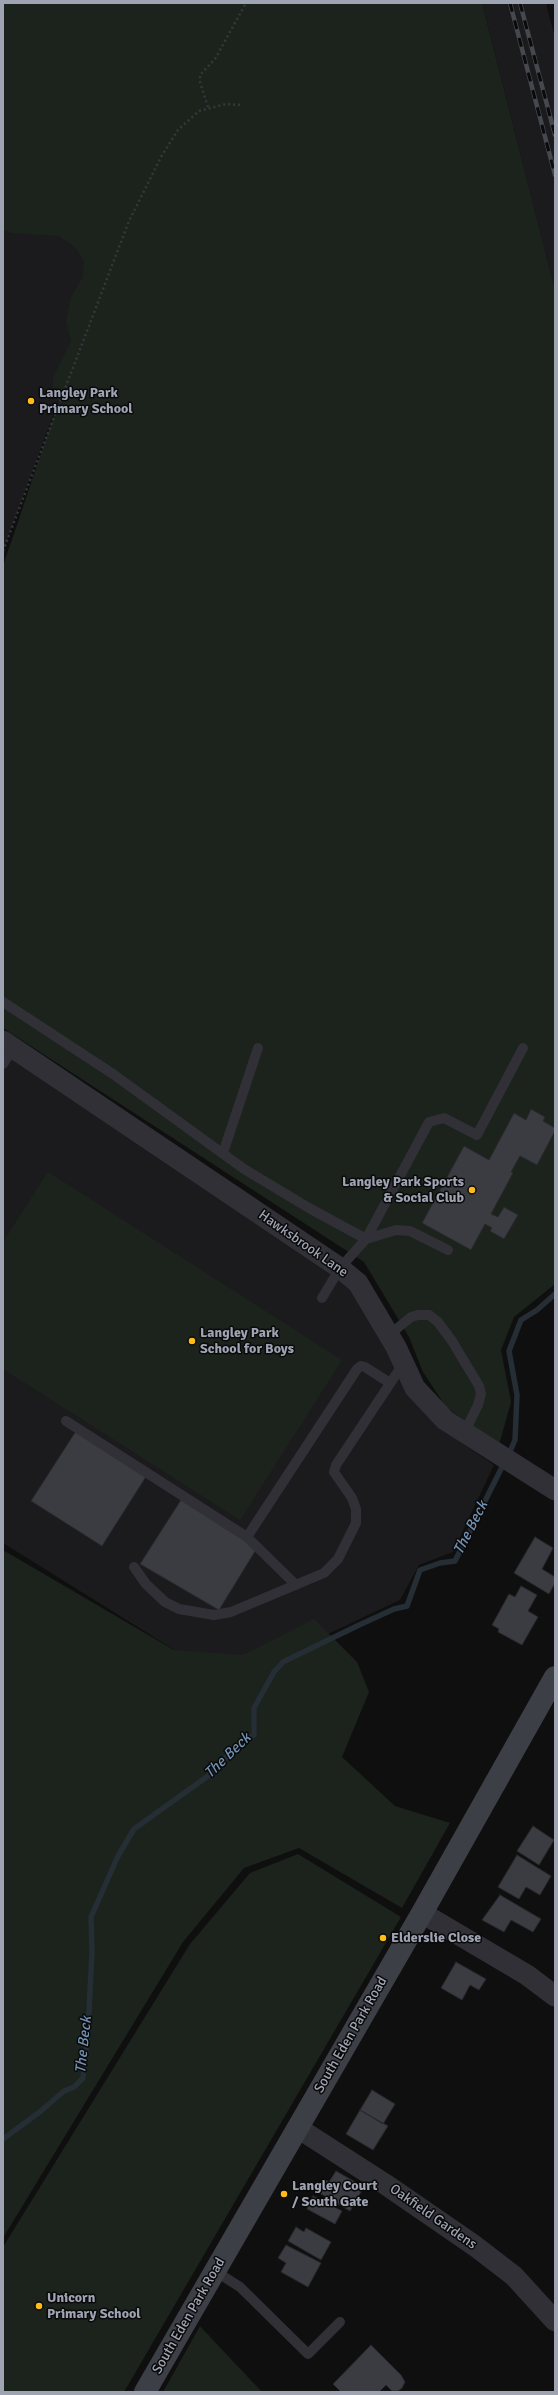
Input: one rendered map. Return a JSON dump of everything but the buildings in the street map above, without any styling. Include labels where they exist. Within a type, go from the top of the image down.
[{"type":"main road","name":"South Eden Park Road","points":[[145,2392],[422,1913],[555,1677]]},
{"type":"street","name":"Hawksbrook Lane","points":[[6,1051],[340,1268],[358,1284],[389,1335],[415,1388],[445,1420],[529,1475],[555,1490]]},
{"type":"street","points":[[422,1913],[527,1975],[555,1996]]},
{"type":"street","name":"Oakfield Gardens","points":[[298,2128],[385,2184],[475,2246],[514,2276],[555,2321]]},
{"type":"lane","points":[[3,1002],[113,1074],[223,1153],[309,1208],[366,1239],[396,1230],[410,1231],[448,1250]]},
{"type":"lane","points":[[223,1153],[258,1048]]},
{"type":"lane","points":[[322,1298],[340,1268],[366,1239],[429,1122],[444,1118],[477,1135],[523,1048]]},
{"type":"lane","points":[[389,1335],[411,1317],[418,1315],[429,1315],[443,1328],[479,1386],[481,1394],[478,1405],[464,1433]]},
{"type":"lane","points":[[134,1567],[146,1584],[165,1602],[179,1609],[214,1615],[231,1612],[324,1573],[338,1559],[356,1523],[356,1509],[352,1498],[334,1472],[336,1465],[403,1364]]},
{"type":"lane","points":[[247,1537],[357,1369],[361,1366],[365,1367],[390,1383]]},
{"type":"lane","points":[[66,1421],[247,1537],[296,1585]]},
{"type":"lane","points":[[215,2271],[240,2287],[308,2354],[340,2322]]},
{"type":"path","points":[[208,108],[200,82],[200,75],[215,59],[246,3]]},
{"type":"path","points":[[3,551],[129,221],[162,157],[178,130],[198,110],[226,104],[240,105]]},
{"type":"shaded area","points":[[3,3],[482,3],[555,290],[555,1284],[514,1317],[501,1350],[511,1402],[499,1445],[446,1407],[423,1372],[409,1337],[364,1262],[3,1028],[3,566],[59,400],[53,394],[53,377],[71,341],[66,321],[71,297],[83,277],[84,261],[75,247],[59,236],[12,233],[3,230]]},
{"type":"shaded area","points":[[482,3],[546,3],[555,38],[555,290]]},
{"type":"shaded area","name":"Langley Park Primary School","points":[[3,209],[114,250],[3,551]]},
{"type":"shaded area","name":"Langley Park School for Boys","points":[[3,1041],[353,1289],[440,1428],[494,1465],[453,1552],[419,1565],[400,1600],[275,1659],[250,1697],[3,1543]]},
{"type":"shaded area","points":[[48,1172],[342,1360],[240,1520],[3,1369],[3,1242]]},
{"type":"shaded area","points":[[3,1550],[174,1650],[243,1655],[314,1619],[357,1662],[369,1692],[342,1757],[395,1806],[450,1823],[402,1908],[299,1848],[244,1868],[183,1942],[3,2238]]},
{"type":"shaded area","points":[[298,1854],[401,1917],[124,2392],[3,2392],[3,2247],[190,1944],[250,1873]]},
{"type":"shaded area","points":[[200,2326],[213,2340],[262,2392],[163,2392]]},
{"type":"waterway","name":"The Beck","points":[[508,1456],[515,1440],[517,1395],[509,1351],[521,1320],[537,1310],[555,1294]]},
{"type":"waterway","name":"The Beck","points":[[3,2139],[41,2111],[64,2091],[74,2087],[83,2078],[88,2030],[92,1952],[91,1917],[118,1856],[134,1829],[208,1776],[241,1742],[254,1735],[254,1708],[274,1672],[283,1662],[394,1609],[407,1606],[420,1570],[440,1563],[455,1561],[504,1463]]},
{"type":"railway","points":[[510,3],[555,175]]},
{"type":"railway","points":[[520,3],[555,135]]},
{"type":"place","name":"Langley Park Primary School","points":[[31,401]]},
{"type":"place","name":"Langley Park Sports & Social Club","points":[[472,1190]]},
{"type":"place","name":"Langley Park School for Boys","points":[[192,1341]]},
{"type":"place","name":"Elderslie Close","points":[[383,1938]]},
{"type":"place","name":"Langley Court / South Gate","points":[[284,2194]]},
{"type":"place","name":"Unicorn Primary School","points":[[39,2306]]}]
